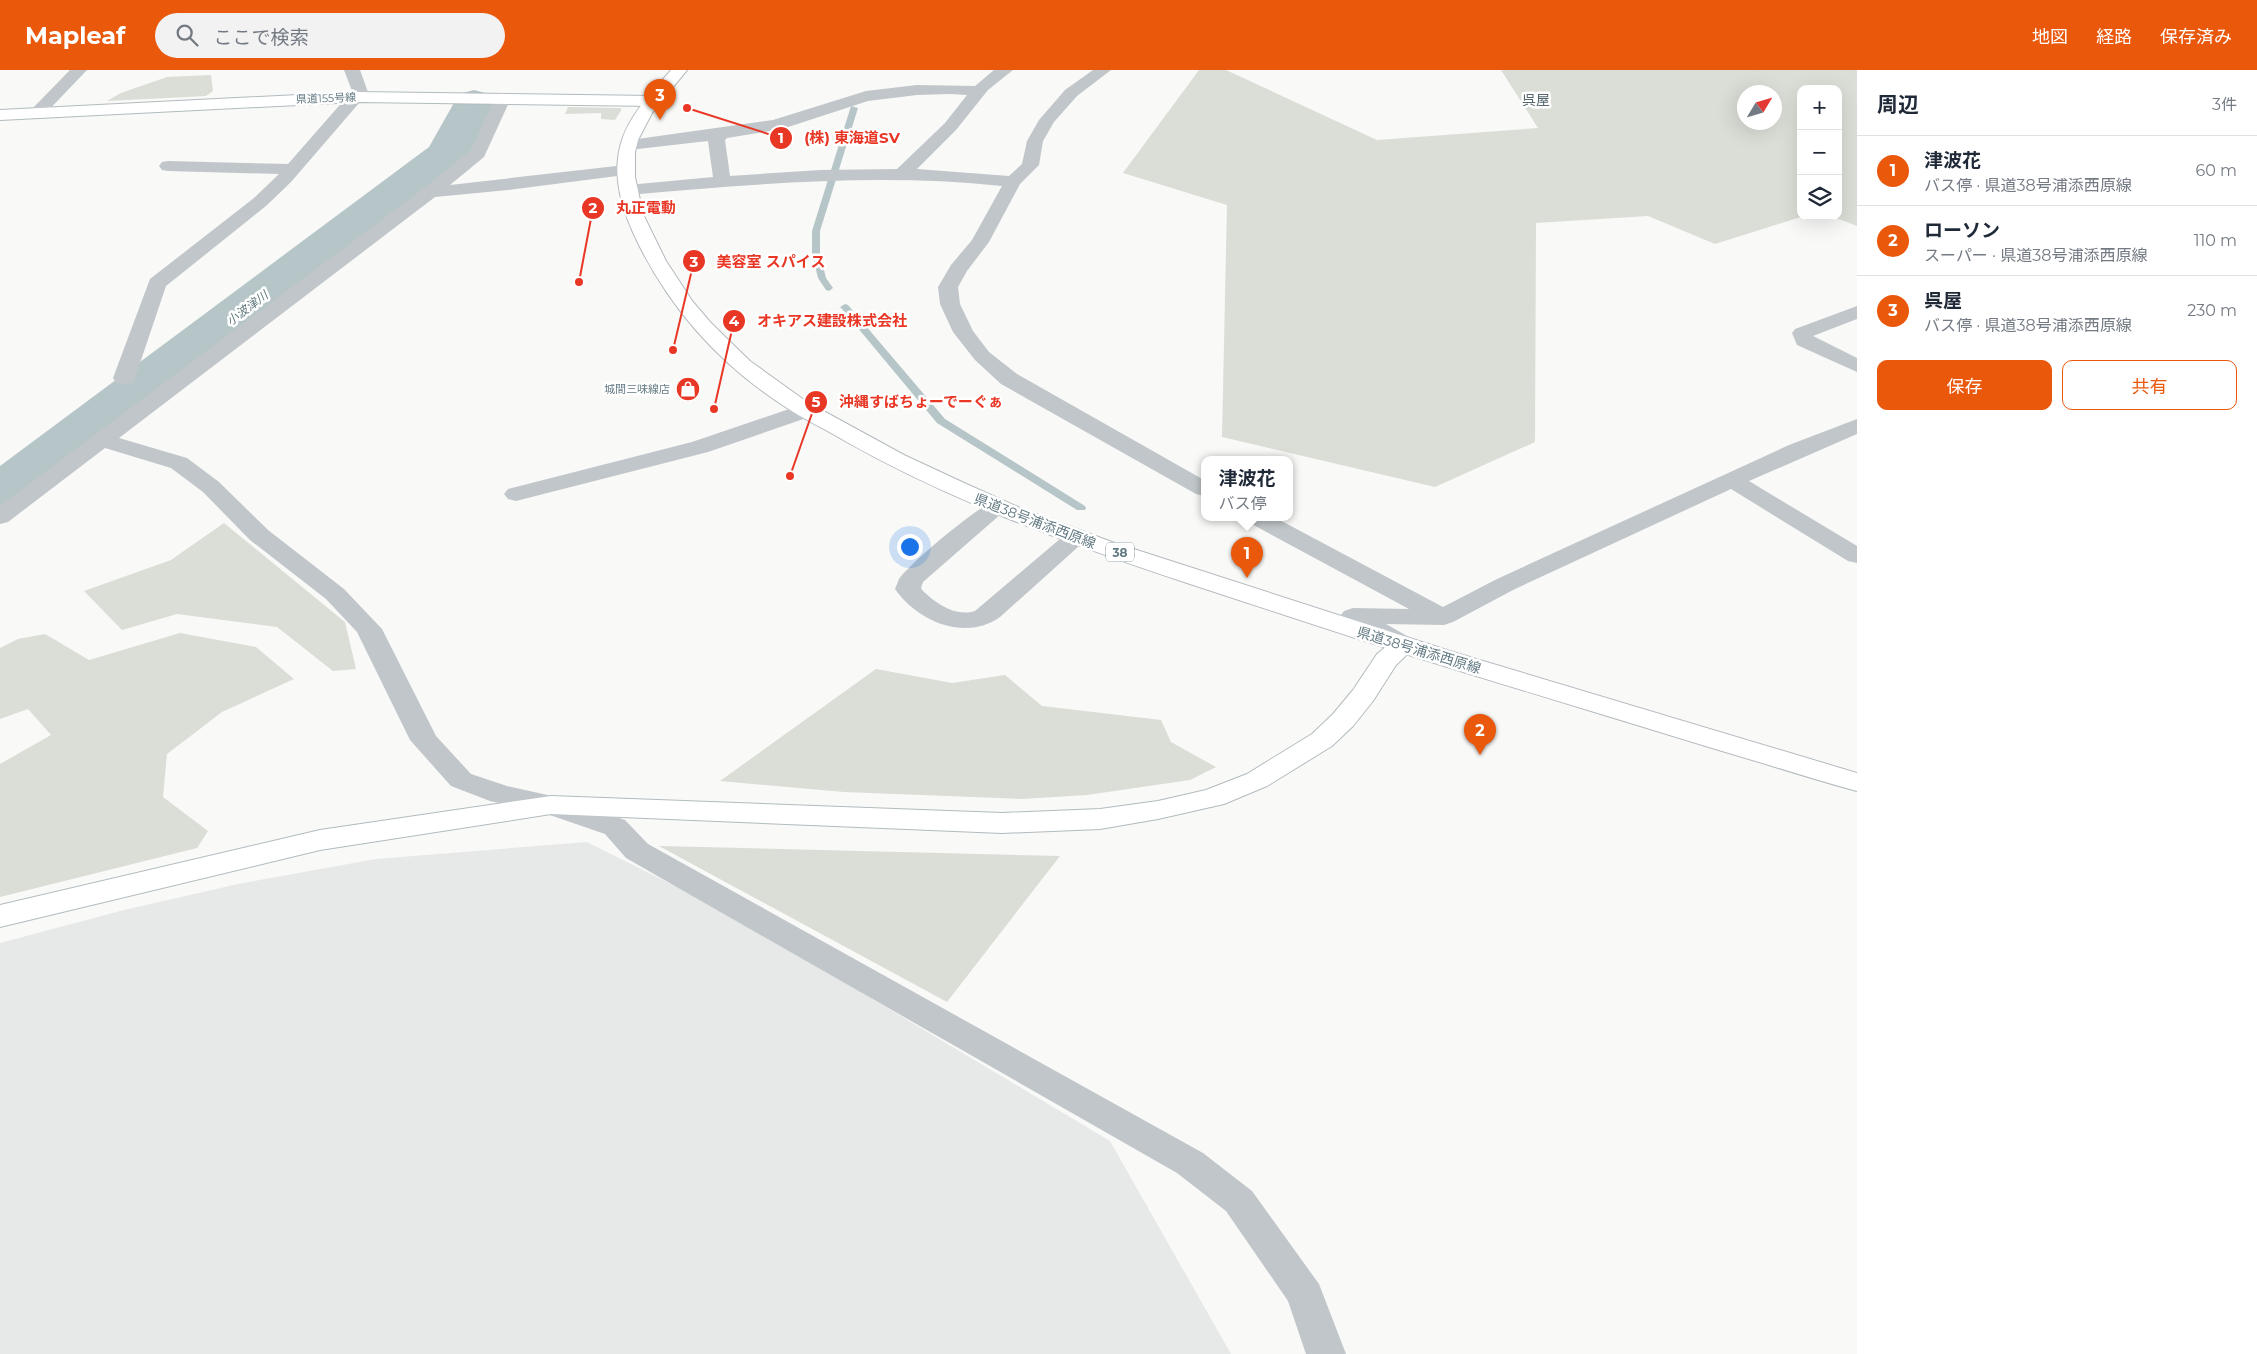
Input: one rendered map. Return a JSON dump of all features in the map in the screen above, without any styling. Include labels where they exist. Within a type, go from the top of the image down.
[{"type":"main road","name":"県道38号浦添西原線","points":[[679,70],[652,101],[630,139],[626,180],[637,221],[655,260],[703,327],[729,354],[786,399],[896,461],[997,507],[1076,538],[1306,616],[1857,782]]},
{"type":"main road","name":"県道155号線","points":[[0,115],[357,97],[652,101]]},
{"type":"main road","points":[[0,916],[320,840],[551,805],[1002,823],[1100,819],[1158,810],[1214,798],[1257,780],[1322,740],[1344,720],[1386,660],[1403,646]]},
{"type":"street","points":[[37,113],[80,70]]},
{"type":"street","points":[[124,378],[156,283],[260,202],[293,169],[360,92],[352,70]]},
{"type":"street","points":[[902,174],[957,119],[977,91],[993,76],[1005,70]]},
{"type":"street","points":[[1103,70],[1071,93],[1047,120],[1035,142],[1030,165],[1013,182],[980,242],[958,269],[948,287],[950,304],[963,332],[982,356],[1009,379],[1201,487]]},
{"type":"street","points":[[629,145],[722,134],[783,123],[866,90],[950,89],[977,91]]},
{"type":"street","points":[[0,517],[430,192],[478,152],[503,98]]},
{"type":"street","points":[[722,134],[716,139],[718,161],[723,182]]},
{"type":"street","points":[[168,166],[293,169]]},
{"type":"street","points":[[430,192],[508,185],[626,180],[723,182],[902,174],[1013,182]]},
{"type":"street","points":[[1857,312],[1802,333],[1804,341],[1857,366]]},
{"type":"street","points":[[516,494],[700,447],[807,410]]},
{"type":"street","points":[[1403,646],[1353,616],[1444,618],[1506,584],[1797,450],[1857,426]]},
{"type":"street","points":[[102,440],[179,463],[211,487],[259,536],[335,594],[356,614],[369,630],[399,694],[424,740],[461,780],[500,794],[551,805],[616,827],[637,850],[1190,1163],[1239,1201],[1305,1295],[1326,1354]]},
{"type":"street","points":[[1732,480],[1857,556]]},
{"type":"street","points":[[997,507],[912,579],[908,589],[917,601],[934,613],[960,619],[977,619],[991,612],[1076,538]]},
{"type":"street","points":[[1263,521],[1444,618]]},
{"type":"shaded area","points":[[1199,70],[1226,70],[1377,140],[1538,128],[1501,70],[1857,70],[1857,226],[1841,220],[1842,85],[1797,85],[1797,218],[1715,244],[1648,216],[1536,223],[1535,442],[1435,487],[1222,437],[1227,205],[1123,173]]},
{"type":"shaded area","points":[[211,75],[213,91],[206,96],[107,101],[121,93],[167,77]]},
{"type":"shaded area","points":[[568,107],[622,109],[615,120],[601,119],[601,113],[565,114]]},
{"type":"shaded area","points":[[224,523],[345,622],[356,669],[333,671],[277,627],[177,614],[122,630],[84,591],[171,560]]},
{"type":"shaded area","points":[[180,633],[256,647],[294,679],[222,712],[167,754],[163,797],[208,831],[197,848],[0,897],[0,764],[51,735],[28,709],[0,719],[0,648],[18,639],[45,634],[89,660]]},
{"type":"shaded area","points":[[876,669],[952,683],[1005,675],[1042,706],[1161,720],[1171,742],[1216,767],[1190,780],[1087,795],[1022,799],[844,792],[720,781]]},
{"type":"shaded area","points":[[587,842],[725,911],[1110,1141],[1231,1354],[0,1354],[0,943],[124,910],[238,884],[376,859]]},
{"type":"shaded area","points":[[659,846],[1060,856],[947,1002]]},
{"type":"waterway","name":"小波津川","points":[[0,495],[448,155],[474,103]]},
{"type":"waterway","points":[[829,288],[822,278],[816,254],[816,231],[854,108]]},
{"type":"waterway","points":[[845,307],[941,421],[1081,508]]},
{"type":"place","name":"(株) 東海道SV","points":[[687,108]]},
{"type":"place","name":"呉屋","points":[[660,120]]},
{"type":"place","name":"丸正電動","points":[[579,282]]},
{"type":"place","name":"美容室 スパイス","points":[[673,350]]},
{"type":"place","name":"城間三味線店","points":[[688,389]]},
{"type":"place","name":"オキアス建設株式会社","points":[[714,409]]},
{"type":"place","name":"沖縄すばちょーでーぐぁ","points":[[790,476]]},
{"type":"place","name":"津波花","points":[[1247,578]]},
{"type":"place","name":"ローソン","points":[[1480,755]]},
{"type":"district","name":"呉屋","points":[[1536,100]]}]
